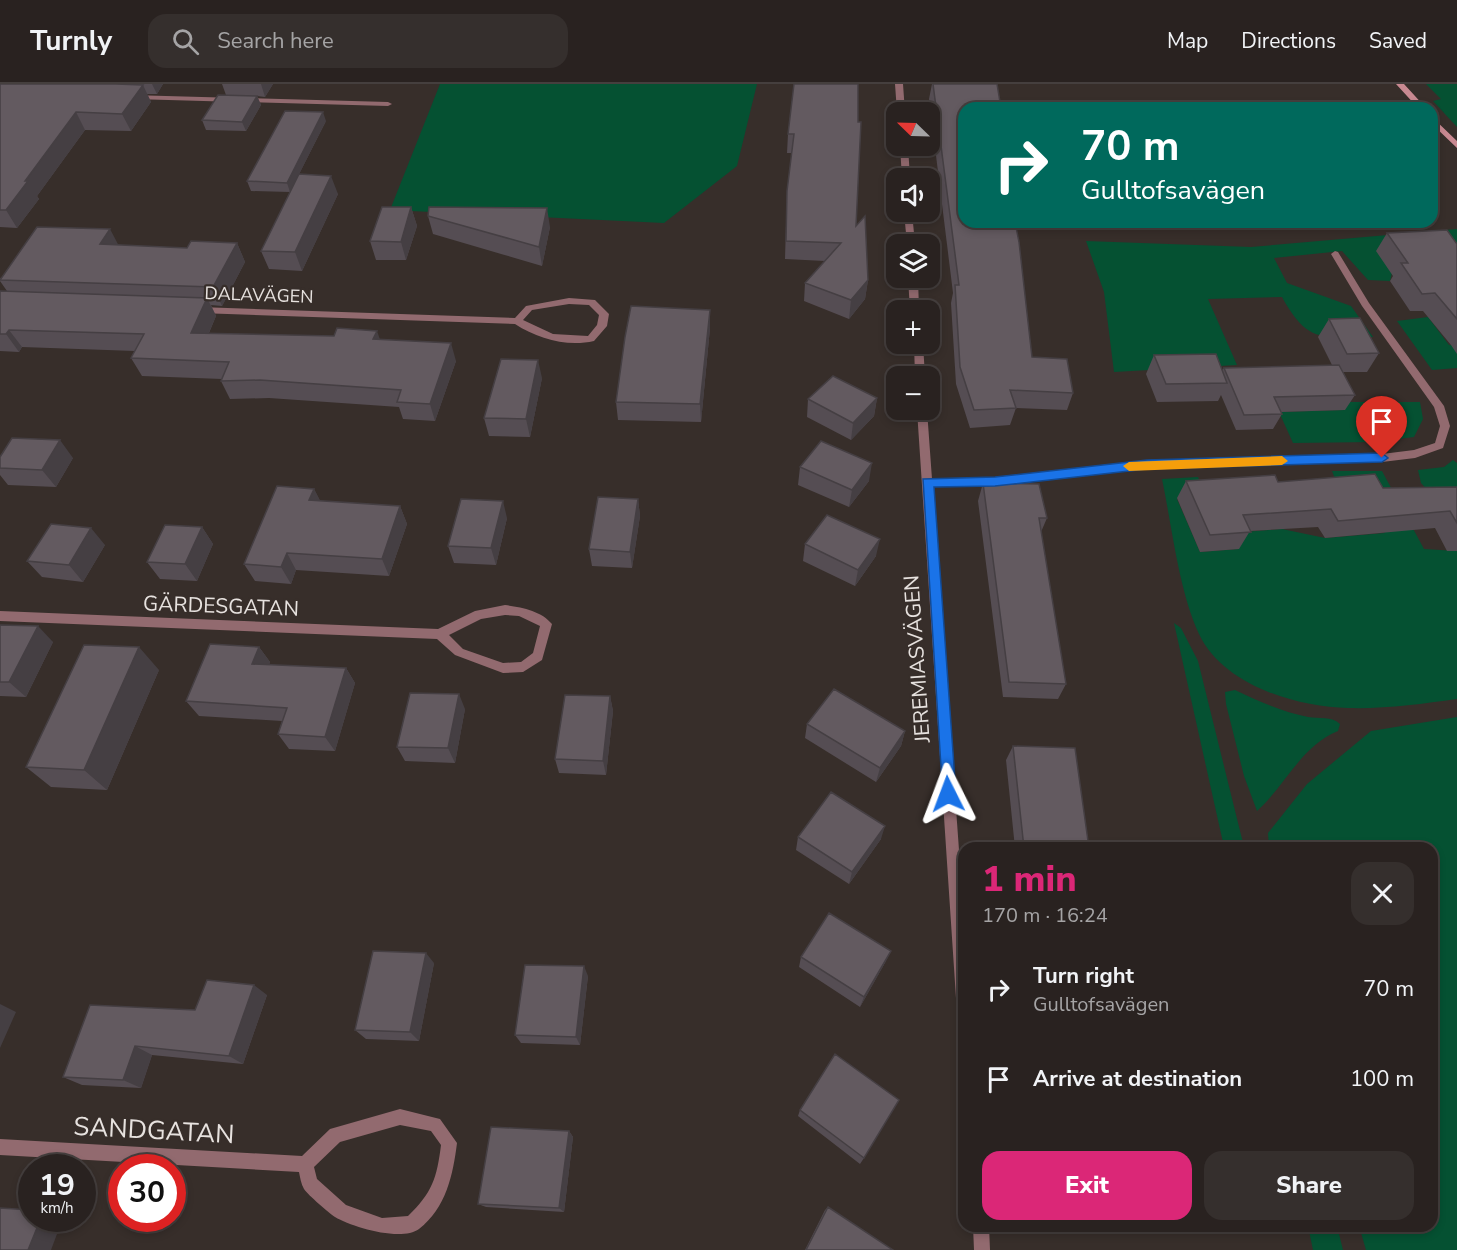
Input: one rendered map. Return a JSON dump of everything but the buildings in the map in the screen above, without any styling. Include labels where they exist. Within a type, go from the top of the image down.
[{"type":"street","points":[[899,84],[901,102]]},
{"type":"street","points":[[1400,84],[1416,102]]},
{"type":"street","points":[[118,97],[388,104]]},
{"type":"street","points":[[1438,126],[1457,146]]},
{"type":"street","points":[[927,483],[995,482],[1147,464],[1382,458],[1415,454],[1439,445],[1445,426],[1439,406],[1365,304],[1335,254]]},
{"type":"street","name":"DALAVÄGEN","points":[[188,309],[517,321],[549,337],[584,340],[591,339],[602,326],[604,315],[592,302],[569,302],[529,308],[517,321]]},
{"type":"street","name":"JEREMIASVÄGEN","points":[[923,420],[958,927]]},
{"type":"street","points":[[506,609],[531,613],[546,624],[538,656],[523,667],[503,668],[459,652],[440,634],[466,618],[506,609]]},
{"type":"street","name":"GÄRDESGATAN","points":[[0,616],[440,634]]},
{"type":"street","points":[[400,1117],[435,1124],[449,1143],[446,1176],[432,1204],[412,1224],[382,1226],[341,1211],[310,1184],[305,1164],[336,1135],[400,1117]]},
{"type":"street","name":"SANDGATAN","points":[[0,1147],[305,1164]]},
{"type":"street","points":[[981,1232],[982,1250]]},
{"type":"green space","points":[[440,84],[757,84],[737,166],[664,223],[390,210]]},
{"type":"green space","points":[[1426,84],[1457,84],[1457,127],[1438,106],[1438,102],[1433,101],[1441,99]]},
{"type":"green space","points":[[1457,229],[1457,315],[1392,273],[1390,281],[1368,280],[1342,251],[1274,258],[1287,283],[1351,306],[1373,337],[1330,337],[1309,331],[1300,324],[1282,297],[1208,299],[1237,365],[1114,372],[1104,292],[1086,241],[1251,247]]},
{"type":"green space","points":[[1428,317],[1449,345],[1457,345],[1457,368],[1432,370],[1397,321]]},
{"type":"green space","points":[[1341,402],[1420,402],[1423,419],[1414,437],[1374,442],[1293,443],[1279,412],[1344,410]]},
{"type":"green space","points":[[1453,460],[1457,463],[1457,497],[1432,495],[1421,483],[1418,470],[1444,467]]},
{"type":"green space","points":[[1332,471],[1382,471],[1424,549],[1457,551],[1457,699],[1403,706],[1348,708],[1328,707],[1284,698],[1243,680],[1225,667],[1210,652],[1199,634],[1181,579],[1162,479],[1198,477],[1206,496],[1177,499],[1200,552],[1239,549],[1232,533],[1282,529],[1325,538],[1385,533],[1339,489]]},
{"type":"green space","points":[[1174,623],[1181,628],[1198,661],[1243,842],[1223,842]]},
{"type":"green space","points":[[1235,690],[1289,712],[1329,719],[1340,724],[1338,731],[1325,737],[1304,756],[1257,811],[1244,776],[1226,704],[1225,692]]},
{"type":"green space","points":[[1457,717],[1457,1250],[1366,1250],[1361,1232],[1438,1232],[1438,842],[1269,842],[1268,833],[1307,784],[1371,731]]},
{"type":"green space","points":[[1309,1232],[1338,1232],[1343,1250],[1313,1250]]},
{"type":"slow traffic","points":[[1129,466],[1282,461]]},
{"type":"route","points":[[948,794],[927,483],[995,482],[1147,464],[1382,458]]}]
